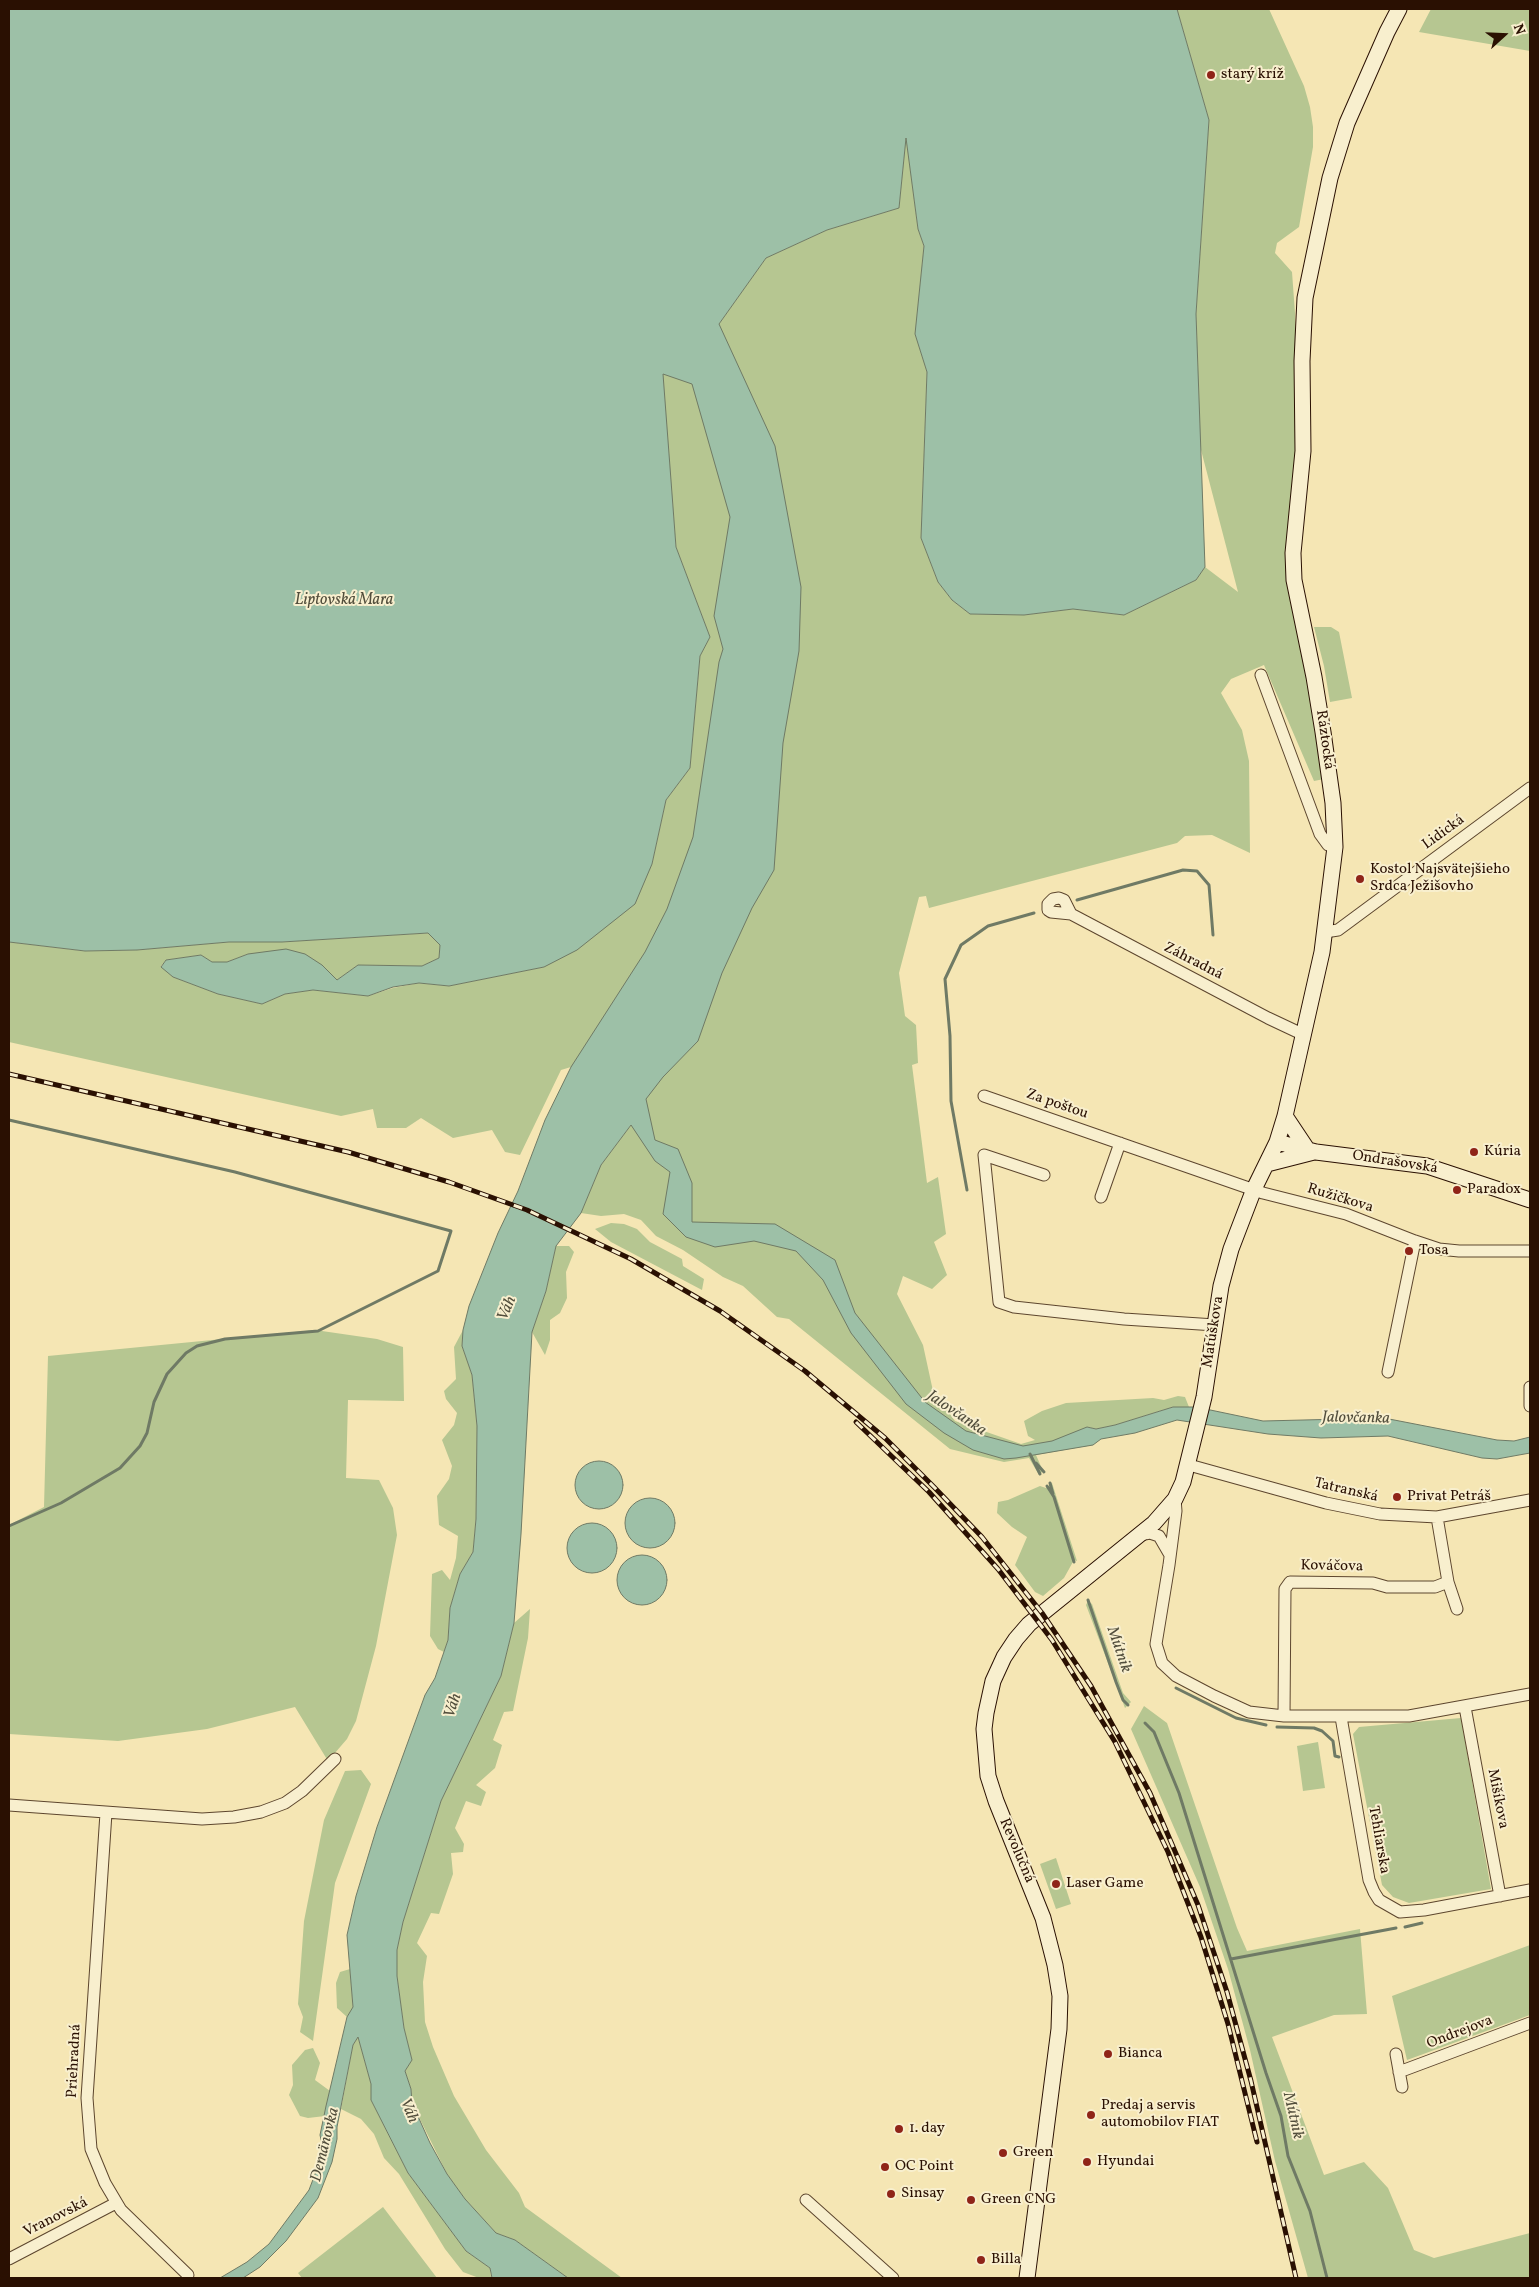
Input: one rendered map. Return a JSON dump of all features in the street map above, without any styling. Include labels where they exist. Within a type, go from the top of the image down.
[{"type":"main road","name":"Ráztocká","points":[[1285,1116],[1302,1034],[1317,978],[1325,932],[1334,846],[1333,803],[1323,732],[1294,580],[1293,553],[1303,444],[1302,362],[1305,298],[1314,245],[1330,178],[1346,123],[1386,32],[1399,9]]},
{"type":"main road","name":"Matúškova","points":[[1175,1500],[1184,1482],[1189,1465],[1204,1397],[1222,1286],[1231,1249],[1254,1189],[1277,1142],[1285,1116]]},
{"type":"main road","points":[[1285,1116],[1311,1150]]},
{"type":"main road","name":"Ondrašovská","points":[[1277,1142],[1311,1150],[1427,1166],[1530,1200]]},
{"type":"main road","name":"Ondrašovská","points":[[1267,1164],[1311,1150]]},
{"type":"main road","name":"Revolučná","points":[[1027,2278],[1059,2029],[1060,1996],[1056,1965],[1043,1918],[996,1801],[988,1776],[984,1729],[986,1712],[993,1681],[1004,1657],[1029,1624],[1139,1535],[1175,1500]]},
{"type":"street","points":[[1261,675],[1320,834],[1328,844],[1334,846]]},
{"type":"street","name":"Lidická","points":[[1325,932],[1338,930],[1530,788]]},
{"type":"street","name":"Záhradná","points":[[1071,914],[1260,1014],[1302,1034]]},
{"type":"street","name":"Za poštou","points":[[984,1096],[1254,1189]]},
{"type":"street","points":[[1101,1197],[1120,1143]]},
{"type":"street","points":[[1044,1175],[984,1156],[999,1302],[1014,1307],[1078,1312],[1124,1320],[1215,1325]]},
{"type":"street","name":"Ružičkova","points":[[1254,1189],[1346,1214],[1415,1241],[1440,1248],[1460,1251],[1530,1251]]},
{"type":"street","points":[[1388,1372],[1415,1241]]},
{"type":"street","points":[[1530,1387],[1530,1406]]},
{"type":"street","name":"Tatranská","points":[[1189,1465],[1360,1511],[1407,1516],[1437,1517],[1530,1500]]},
{"type":"street","name":"Matúškova","points":[[1175,1500],[1176,1510],[1156,1644],[1158,1656],[1165,1667],[1176,1676],[1232,1705],[1249,1712],[1284,1716]]},
{"type":"street","points":[[1437,1517],[1448,1582],[1456,1609]]},
{"type":"street","points":[[1139,1535],[1150,1533],[1159,1536],[1170,1555]]},
{"type":"street","name":"Kováčova","points":[[1284,1716],[1286,1590],[1290,1582],[1363,1582],[1387,1587],[1435,1587],[1448,1582]]},
{"type":"street","points":[[1284,1716],[1410,1716],[1530,1694]]},
{"type":"street","name":"Mišíkova","points":[[1465,1707],[1500,1896]]},
{"type":"street","name":"Tehliarska","points":[[1340,1717],[1369,1880],[1379,1900],[1400,1912],[1424,1910],[1530,1890]]},
{"type":"street","points":[[9,1805],[215,1819],[252,1815],[273,1808],[293,1797],[335,1759]]},
{"type":"street","name":"Priehradná","points":[[106,1813],[87,2109],[90,2142],[94,2161],[116,2203],[140,2231],[188,2275]]},
{"type":"street","name":"Ondrejova","points":[[1399,2072],[1530,2023]]},
{"type":"street","points":[[1396,2054],[1402,2087]]},
{"type":"street","points":[[806,2200],[893,2278]]},
{"type":"street","name":"Vranovská","points":[[9,2259],[116,2203]]},
{"type":"shaded area","points":[[1177,9],[1269,9],[1304,86],[1310,107],[1313,147],[1299,227],[1277,243],[1275,253],[1292,272],[1295,313],[1296,464],[1287,548],[1287,586],[1306,675],[1324,779],[1314,781],[1264,665],[1231,679],[1221,693],[1242,730],[1249,761],[1250,853],[1212,835],[1185,836],[1177,843],[929,908],[926,896],[919,897],[899,973],[905,1016],[916,1025],[918,1063],[912,1065],[927,1183],[938,1177],[946,1234],[934,1242],[947,1275],[932,1289],[903,1276],[897,1294],[923,1345],[933,1391],[955,1421],[1021,1444],[1035,1440],[1028,1436],[1024,1421],[1042,1411],[1066,1403],[1153,1398],[1164,1400],[1178,1396],[1185,1397],[1189,1407],[1173,1407],[1096,1429],[1087,1427],[1093,1445],[1036,1455],[1043,1471],[1039,1475],[1029,1458],[1004,1462],[950,1449],[789,1319],[777,1317],[743,1286],[723,1277],[683,1250],[656,1236],[641,1220],[624,1214],[601,1216],[581,1213],[601,1165],[631,1125],[600,1101],[571,1067],[561,1070],[520,1155],[505,1152],[492,1130],[453,1138],[421,1118],[406,1128],[377,1128],[373,1109],[341,1116],[9,1042],[9,942],[84,951],[137,950],[229,942],[282,942],[429,933],[440,945],[439,958],[422,966],[358,965],[337,980],[322,965],[248,954],[227,962],[212,962],[201,955],[166,960],[161,966],[173,977],[218,994],[262,1004],[285,994],[313,990],[368,996],[393,988],[419,983],[449,986],[544,967],[652,864],[666,800],[690,768],[700,656],[710,637],[676,547],[662,374],[719,324],[766,258],[827,230],[899,208],[906,135],[918,229],[924,246],[916,334],[927,372],[921,538],[938,582],[952,600],[970,614],[1024,615],[1073,609],[1124,615],[1196,580],[1205,567],[1238,592],[1200,446],[1196,314],[1209,120]]},
{"type":"shaded area","points":[[1431,9],[1530,9],[1530,51],[1419,32]]},
{"type":"shaded area","points":[[1314,627],[1331,627],[1339,632],[1352,698],[1330,702],[1324,666]]},
{"type":"shaded area","points":[[611,1223],[624,1224],[637,1229],[650,1242],[682,1259],[683,1266],[704,1279],[702,1290],[611,1242],[595,1229]]},
{"type":"shaded area","points":[[556,1246],[569,1246],[574,1252],[566,1272],[567,1298],[560,1313],[550,1320],[550,1340],[545,1355],[532,1332],[546,1291]]},
{"type":"shaded area","points":[[315,1330],[377,1339],[403,1347],[404,1401],[348,1400],[346,1478],[379,1480],[393,1508],[397,1535],[376,1646],[356,1721],[347,1739],[328,1761],[295,1707],[207,1729],[118,1741],[9,1734],[9,1525],[44,1507],[48,1356]]},
{"type":"shaded area","points":[[463,1330],[462,1346],[472,1375],[477,1426],[476,1519],[473,1552],[460,1574],[450,1608],[448,1640],[444,1652],[438,1649],[430,1636],[432,1574],[442,1570],[450,1580],[456,1558],[458,1536],[439,1525],[437,1496],[449,1479],[452,1466],[442,1440],[454,1425],[457,1413],[446,1399],[444,1391],[456,1379],[454,1347]]},
{"type":"shaded area","points":[[1052,1483],[1077,1561],[1074,1560],[1064,1578],[1043,1596],[1035,1592],[1015,1565],[1027,1537],[1012,1527],[997,1513],[998,1502],[1008,1500],[1040,1486],[1046,1488]]},
{"type":"shaded area","points":[[1088,1601],[1092,1604],[1123,1693],[1131,1702],[1125,1708],[1086,1605]]},
{"type":"shaded area","points":[[530,1609],[528,1638],[513,1711],[504,1712],[493,1740],[502,1745],[495,1768],[476,1785],[486,1792],[481,1806],[466,1801],[455,1828],[464,1844],[463,1852],[451,1853],[453,1874],[439,1914],[431,1913],[417,1943],[427,1956],[423,1982],[425,2022],[433,2047],[454,2096],[486,2150],[519,2193],[525,2207],[622,2278],[568,2278],[515,2240],[496,2233],[465,2199],[447,2174],[412,2103],[411,2089],[405,2071],[412,2060],[404,2028],[397,1976],[397,1950],[403,1922],[441,1801],[501,1676],[514,1623]]},
{"type":"shaded area","points":[[1144,1706],[1167,1723],[1237,1928],[1247,1951],[1360,1929],[1367,2014],[1334,2015],[1272,2037],[1324,2175],[1364,2162],[1388,2188],[1414,2250],[1434,2258],[1530,2233],[1530,2278],[1308,2278],[1275,2161],[1250,2050],[1228,1969],[1200,1887],[1131,1729]]},
{"type":"shaded area","points":[[1461,1718],[1491,1889],[1409,1903],[1393,1897],[1382,1885],[1353,1734],[1359,1727]]},
{"type":"shaded area","points":[[1318,1742],[1325,1788],[1303,1791],[1297,1746]]},
{"type":"shaded area","points":[[361,1770],[371,1784],[335,1883],[313,2041],[300,2032],[303,2017],[298,2004],[304,1921],[324,1820],[345,1771]]},
{"type":"shaded area","name":"Laser Game","points":[[1056,1858],[1071,1904],[1056,1909],[1040,1864]]},
{"type":"shaded area","points":[[1530,1945],[1530,2015],[1407,2060],[1392,1996]]},
{"type":"shaded area","points":[[350,1969],[353,2008],[347,2017],[337,2008],[336,1983],[340,1972]]},
{"type":"shaded area","points":[[358,2037],[371,2084],[371,2100],[408,2173],[466,2251],[490,2268],[491,2277],[479,2278],[463,2272],[445,2249],[399,2174],[384,2158],[374,2134],[361,2119],[341,2109],[353,2045]]},
{"type":"shaded area","points":[[313,2048],[320,2063],[315,2080],[330,2091],[325,2116],[308,2118],[300,2116],[289,2095],[293,2085],[292,2065],[305,2050]]},
{"type":"shaded area","points":[[383,2207],[437,2278],[302,2278],[298,2273]]},
{"type":"water","name":"Liptovská Mara","points":[[9,9],[1177,9],[1209,120],[1196,314],[1205,567],[1196,580],[1124,615],[1073,609],[1024,615],[970,614],[952,600],[938,582],[921,538],[927,372],[915,334],[924,246],[918,229],[906,138],[899,208],[827,230],[766,258],[719,324],[775,446],[801,587],[799,651],[783,743],[774,870],[752,908],[722,973],[698,1041],[663,1077],[646,1099],[655,1140],[678,1149],[692,1183],[692,1222],[775,1224],[835,1260],[855,1313],[925,1402],[966,1431],[1023,1446],[1052,1441],[1087,1427],[1096,1429],[1115,1425],[1173,1407],[1196,1407],[1263,1421],[1384,1418],[1497,1440],[1514,1441],[1530,1437],[1530,1453],[1497,1459],[1482,1458],[1388,1436],[1321,1438],[1268,1434],[1177,1420],[1135,1433],[1101,1439],[1093,1445],[1016,1458],[1004,1459],[973,1450],[944,1433],[906,1404],[851,1333],[823,1280],[796,1251],[754,1241],[715,1247],[686,1237],[663,1214],[670,1172],[655,1161],[631,1125],[601,1165],[581,1213],[556,1246],[546,1291],[532,1332],[514,1623],[501,1676],[441,1801],[403,1922],[397,1950],[397,1976],[404,2028],[412,2060],[405,2071],[411,2089],[412,2103],[430,2143],[447,2174],[465,2199],[496,2233],[515,2240],[568,2278],[492,2278],[490,2268],[466,2251],[408,2173],[371,2100],[371,2084],[358,2037],[353,2045],[332,2162],[318,2198],[286,2241],[260,2267],[243,2278],[220,2278],[247,2262],[269,2244],[309,2190],[320,2161],[323,2149],[320,2135],[326,2106],[347,2017],[353,2007],[347,1935],[356,1896],[377,1827],[425,1695],[435,1678],[448,1640],[450,1608],[460,1574],[473,1552],[476,1519],[477,1426],[472,1375],[462,1346],[463,1330],[469,1306],[498,1233],[518,1191],[545,1120],[571,1067],[645,952],[667,909],[693,837],[719,662],[723,649],[714,616],[730,517],[692,384],[663,374],[676,547],[710,637],[700,656],[690,768],[666,800],[652,864],[635,904],[577,950],[544,967],[449,986],[419,983],[393,987],[368,996],[313,990],[285,994],[262,1004],[218,994],[173,977],[161,967],[166,960],[201,955],[212,962],[227,962],[248,954],[286,949],[305,954],[322,965],[337,980],[358,965],[422,966],[439,958],[440,945],[428,933],[282,942],[229,942],[137,950],[85,951],[9,942]]},
{"type":"water","points":[[599,1461],[608,1463],[616,1468],[621,1476],[623,1485],[621,1494],[616,1502],[608,1507],[599,1509],[590,1507],[582,1502],[577,1494],[575,1485],[577,1476],[582,1468],[590,1463]]},
{"type":"water","points":[[645,1498],[655,1498],[668,1505],[675,1518],[675,1528],[668,1541],[655,1548],[645,1548],[636,1544],[629,1537],[625,1528],[625,1518],[629,1509],[636,1502]]},
{"type":"water","points":[[587,1523],[597,1523],[610,1530],[617,1543],[617,1553],[610,1566],[597,1573],[587,1573],[578,1569],[571,1562],[567,1553],[567,1543],[571,1534],[578,1527]]},
{"type":"water","points":[[642,1555],[656,1559],[663,1566],[667,1580],[663,1594],[656,1601],[642,1605],[628,1601],[621,1594],[617,1580],[621,1566],[628,1559]]},
{"type":"waterway","points":[[1077,900],[1183,870],[1197,871],[1209,885],[1213,935]]},
{"type":"waterway","points":[[967,1190],[951,1101],[950,1036],[945,979],[961,945],[988,926],[1034,913]]},
{"type":"waterway","points":[[9,1120],[235,1172],[451,1231],[438,1271],[318,1331],[225,1339],[197,1346],[186,1353],[167,1374],[154,1402],[147,1433],[140,1446],[120,1468],[61,1503],[9,1526]]},
{"type":"waterway","name":"Mútnik","points":[[1030,1454],[1040,1474]]},
{"type":"waterway","name":"Mútnik","points":[[1036,1463],[1044,1472]]},
{"type":"waterway","name":"Mútnik","points":[[1050,1483],[1053,1494]]},
{"type":"waterway","name":"Mútnik","points":[[1047,1486],[1054,1497],[1074,1562]]},
{"type":"waterway","name":"Mútnik","points":[[1088,1600],[1116,1682],[1123,1700],[1128,1705]]},
{"type":"waterway","points":[[1176,1688],[1236,1718],[1266,1725]]},
{"type":"waterway","name":"Mútnik","points":[[1145,1723],[1154,1732],[1179,1793],[1281,2116],[1288,2156],[1310,2211],[1327,2278]]},
{"type":"waterway","points":[[1277,1727],[1314,1728],[1322,1731],[1333,1741],[1335,1756],[1339,1757]]},
{"type":"waterway","name":"Mútnik","points":[[1405,1927],[1422,1923]]},
{"type":"waterway","name":"Mútnik","points":[[1231,1959],[1396,1928]]},
{"type":"railway","points":[[9,1074],[348,1152],[449,1182],[527,1210],[631,1259],[720,1311],[805,1371],[885,1438],[982,1537],[1042,1613],[1091,1686],[1150,1793],[1198,1905],[1227,1992],[1251,2081],[1296,2278]]},
{"type":"railway","points":[[856,1422],[929,1492],[998,1569],[1052,1640],[1115,1742],[1168,1852],[1201,1937],[1228,2024],[1257,2142]]},
{"type":"place","name":"starý kríž","points":[[1211,75]]},
{"type":"place","name":"Kostol Najsvätejšieho Srdca Ježišovho","points":[[1360,879]]},
{"type":"place","name":"Kúria","points":[[1474,1152]]},
{"type":"place","name":"Paradox","points":[[1457,1190]]},
{"type":"place","name":"Tosa","points":[[1409,1251]]},
{"type":"place","name":"Privat Petráš","points":[[1397,1497]]},
{"type":"place","name":"Laser Game","points":[[1056,1884]]},
{"type":"place","name":"Bianca","points":[[1108,2054]]},
{"type":"place","name":"Predaj a servis automobilov FIAT","points":[[1091,2115]]},
{"type":"place","name":"1. day","points":[[899,2129]]},
{"type":"place","name":"Green","points":[[1003,2153]]},
{"type":"place","name":"Hyundai","points":[[1087,2162]]},
{"type":"place","name":"OC Point","points":[[885,2167]]},
{"type":"place","name":"Sinsay","points":[[891,2194]]},
{"type":"place","name":"Green CNG","points":[[971,2200]]},
{"type":"place","name":"Billa","points":[[981,2260]]},
{"type":"water label","name":"Váh","points":[[508,1309]]},
{"type":"water label","name":"Jalovčanka","points":[[956,1414]]},
{"type":"water label","name":"Jalovčanka","points":[[1356,1419]]},
{"type":"water label","name":"Váh","points":[[454,1706]]},
{"type":"water label","name":"Váh","points":[[408,2111]]},
{"type":"water label","name":"Demänovka","points":[[326,2145]]}]
